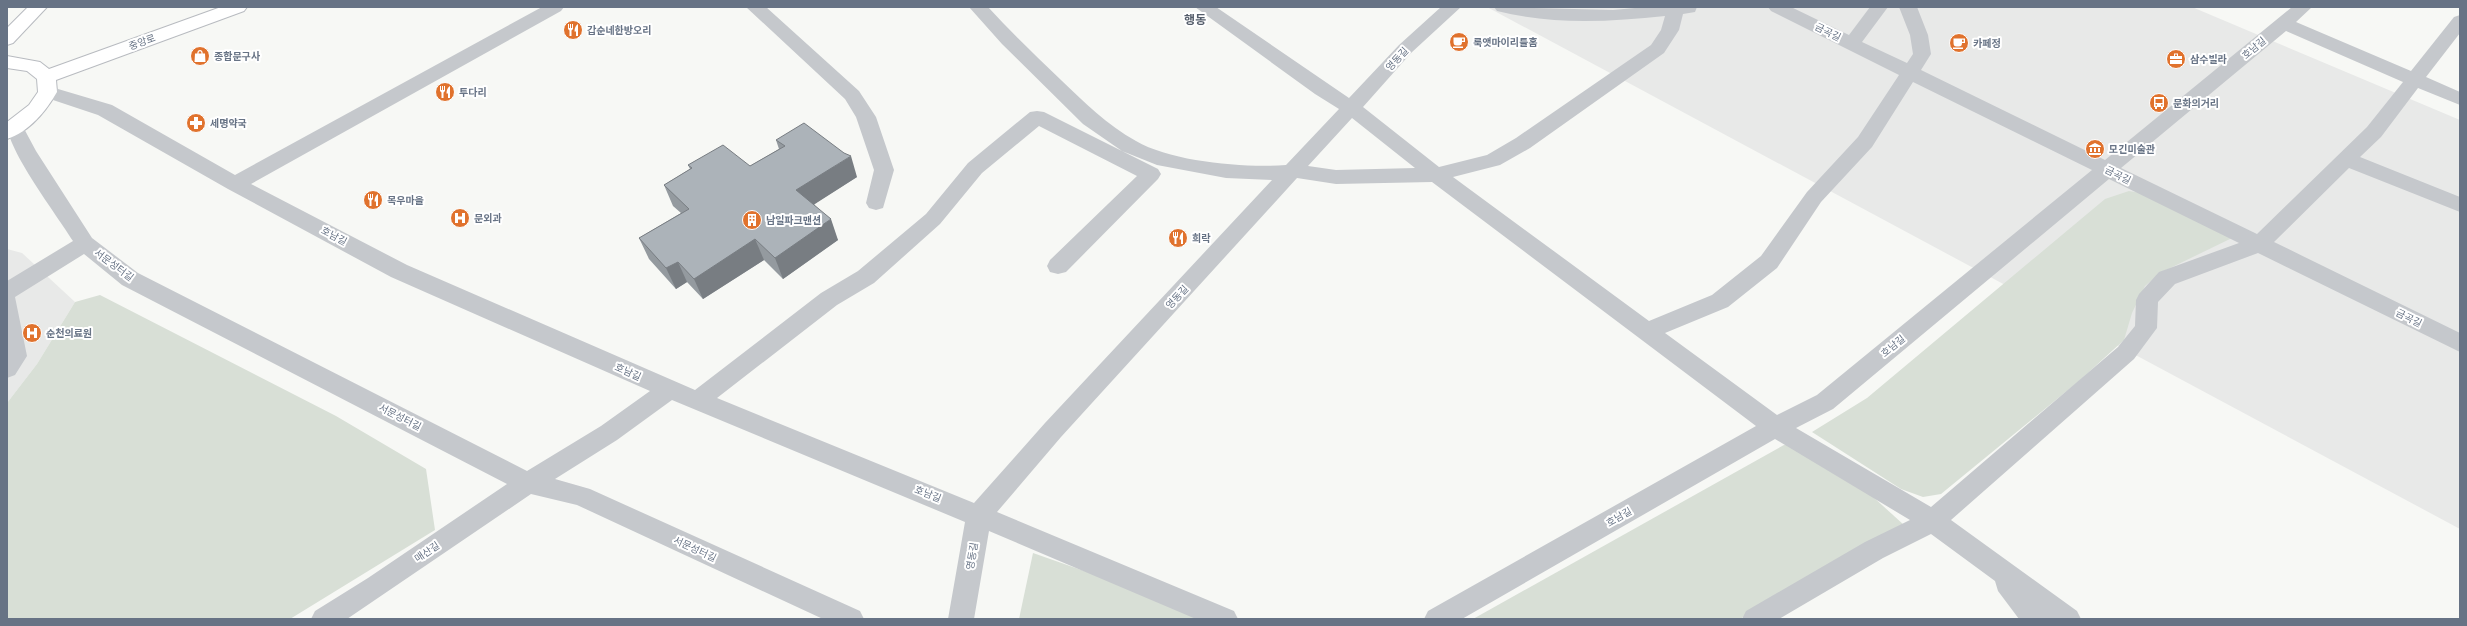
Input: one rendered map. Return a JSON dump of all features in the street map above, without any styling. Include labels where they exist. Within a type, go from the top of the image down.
[{"type":"main road","points":[[7,39],[38,7]]},
{"type":"main road","name":"중앙로","points":[[47,84],[238,7]]},
{"type":"main road","points":[[7,62],[33,66],[47,84],[36,110],[11,130]]},
{"type":"street","points":[[235,184],[555,7]]},
{"type":"street","points":[[755,7],[852,96],[866,117],[884,170],[876,203]]},
{"type":"street","points":[[978,7],[1008,40],[1090,119],[1129,146],[1157,158],[1226,172],[1260,174],[1294,171],[1336,177],[1436,175],[1493,160],[1522,143],[1658,49],[1684,8]]},
{"type":"street","points":[[1204,7],[1322,90],[1352,108],[1436,175],[1645,332],[1775,427],[1933,521],[2068,619]]},
{"type":"street","name":"영동길","points":[[961,619],[979,515],[1052,430],[1405,50],[1452,7]]},
{"type":"street","points":[[1504,7],[1547,15],[1613,16],[1684,8]]},
{"type":"street","name":"금곡길","points":[[1776,7],[2460,343]]},
{"type":"street","points":[[1852,44],[1879,7]]},
{"type":"street","points":[[1645,332],[1720,301],[1769,262],[1814,197],[1865,142],[1909,71],[1922,54],[1919,36],[1908,7]]},
{"type":"street","name":"호남길","points":[[1437,619],[1481,596],[1775,427],[1824,402],[2108,170],[2303,7]]},
{"type":"street","points":[[1755,619],[1874,550],[1933,521],[2126,353],[2146,328],[2147,300],[2167,278],[2259,244],[2374,132],[2460,21]]},
{"type":"street","points":[[2284,22],[2414,81],[2460,99]]},
{"type":"street","name":"호남길","points":[[47,84],[105,110],[235,184],[399,271],[669,390],[698,400],[815,450],[979,515],[1224,619]]},
{"type":"street","points":[[698,400],[829,299],[866,278],[933,219],[975,168],[1037,117],[1151,174],[1058,266]]},
{"type":"street","name":"서문성터길","points":[[11,130],[85,244],[130,279],[528,483],[581,496],[851,619]]},
{"type":"street","points":[[2345,159],[2460,205]]},
{"type":"street","points":[[7,292],[85,244]]},
{"type":"street","points":[[7,302],[16,356],[7,369]]},
{"type":"street","name":"매산길","points":[[324,619],[377,586],[528,483],[609,433],[669,390]]},
{"type":"street","points":[[1991,563],[2035,619]]},
{"type":"shaded area","name":"문화의거리","points":[[1487,7],[2192,7],[2460,120],[2460,529]]},
{"type":"shaded area","points":[[2129,191],[2172,198],[2232,238],[2160,273],[2145,286],[2132,313],[2124,340],[2079,381],[1941,494],[1923,497],[1901,489],[1812,432],[1867,398],[2105,199]]},
{"type":"shaded area","name":"순천의료원","points":[[7,249],[22,253],[75,302],[37,364],[7,403]]},
{"type":"shaded area","points":[[100,295],[336,416],[426,469],[435,530],[290,619],[7,619],[7,403],[37,364],[75,302]]},
{"type":"shaded area","points":[[1804,444],[1828,456],[1904,525],[1740,619],[1473,619],[1784,445]]},
{"type":"shaded area","points":[[1033,553],[1221,619],[1019,619]]},
{"type":"building","name":"남일파크맨션","points":[[804,123],[844,153],[851,156],[796,190],[831,219],[775,258],[755,239],[694,279],[678,262],[666,268],[639,238],[689,209],[664,185],[692,168],[688,165],[723,145],[750,166],[785,146],[776,140]]},
{"type":"place","name":"갑순네한방오리","points":[[573,30]]},
{"type":"place","name":"룩앳마이리틀홈","points":[[1459,42]]},
{"type":"place","name":"카페정","points":[[1959,43]]},
{"type":"place","name":"종합문구사","points":[[200,56]]},
{"type":"place","name":"삼수빌라","points":[[2176,59]]},
{"type":"place","name":"투다리","points":[[445,92]]},
{"type":"place","name":"문화의거리","points":[[2159,103]]},
{"type":"place","name":"세명약국","points":[[196,123]]},
{"type":"place","name":"모긴미술관","points":[[2095,149]]},
{"type":"place","name":"목우마을","points":[[373,200]]},
{"type":"place","name":"문외과","points":[[460,218]]},
{"type":"place","name":"남일파크맨션","points":[[752,220]]},
{"type":"place","name":"희락","points":[[1178,238]]},
{"type":"place","name":"순천의료원","points":[[32,333]]},
{"type":"district","name":"행동","points":[[1195,20]]}]
